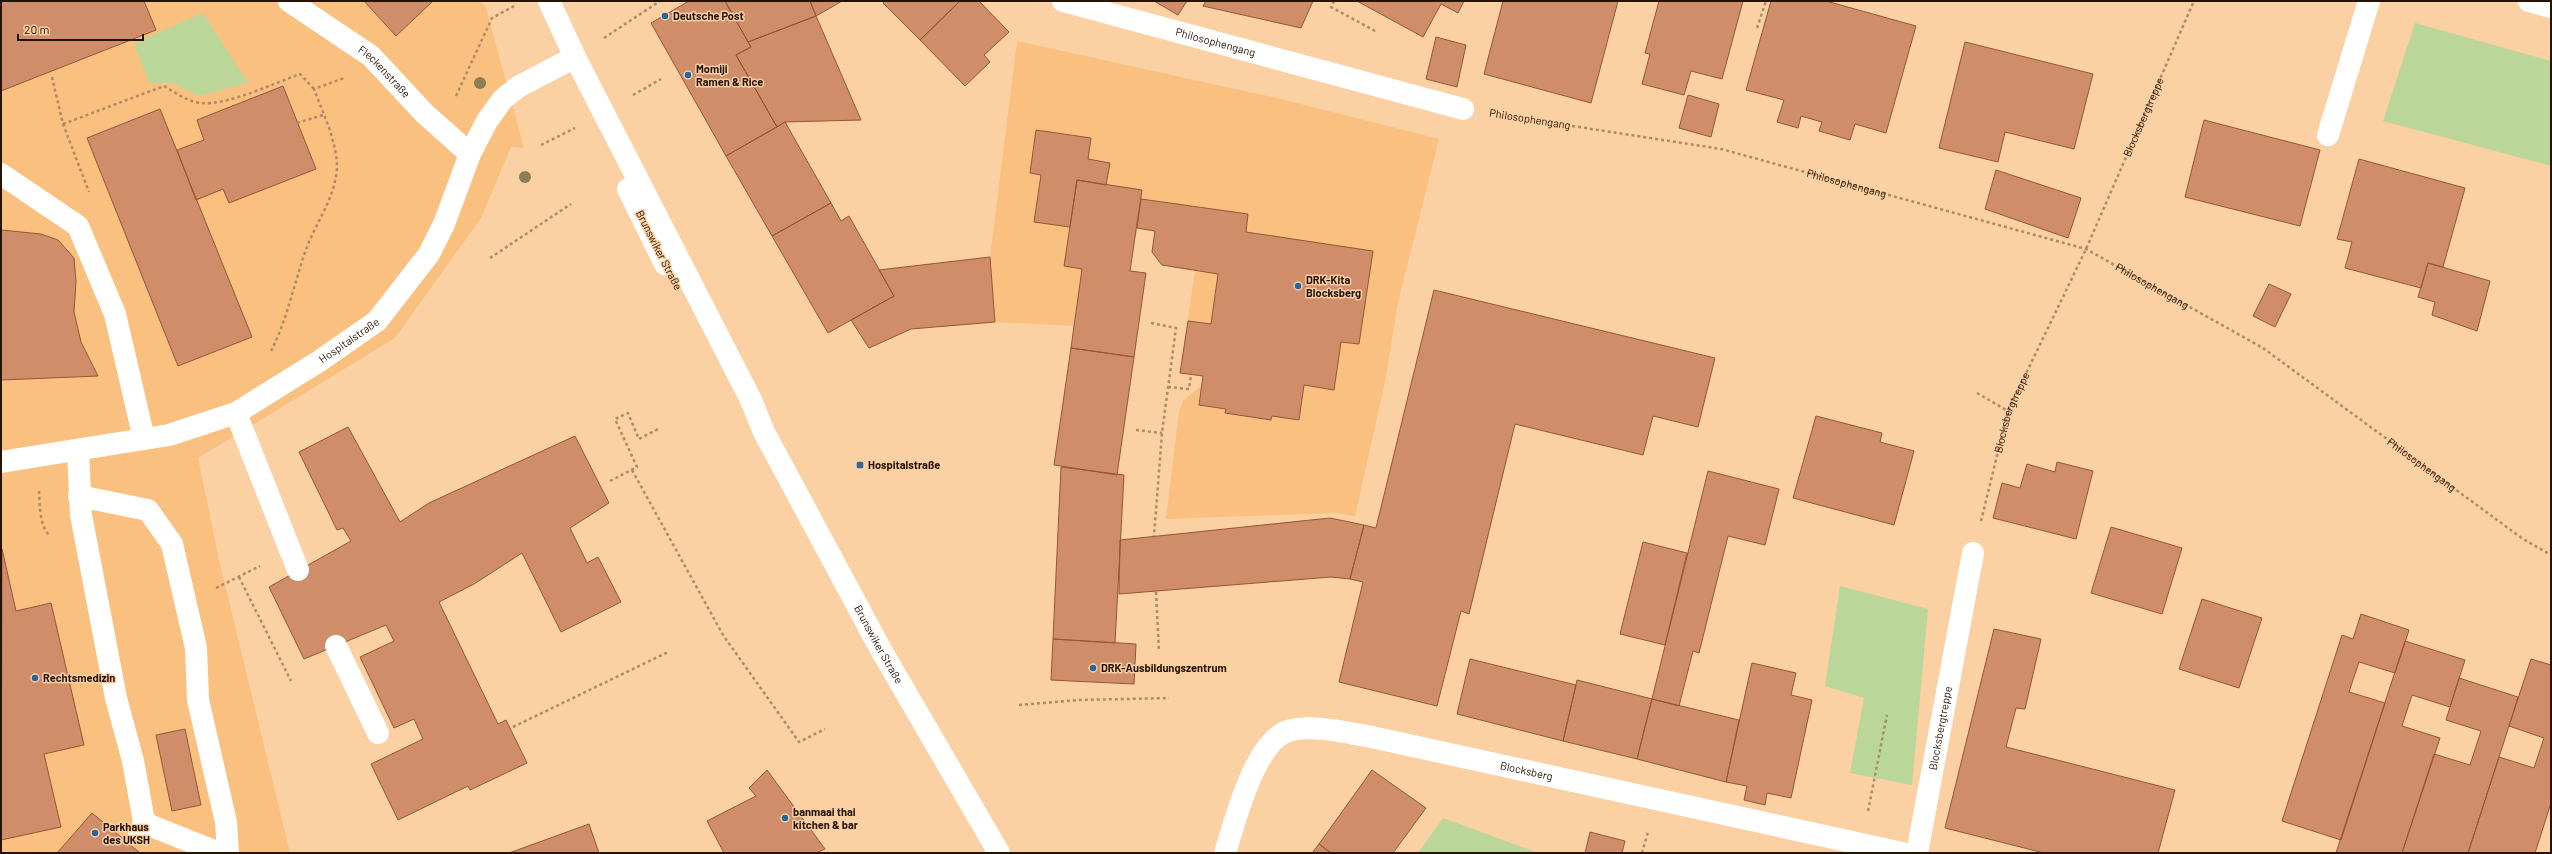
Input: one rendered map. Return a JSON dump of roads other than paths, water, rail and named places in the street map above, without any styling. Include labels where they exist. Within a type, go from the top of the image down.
[{"type":"street","name":"Fleckenstraße","points":[[289,1],[371,56],[442,129],[470,154]]},
{"type":"street","name":"Brunswiker Straße","points":[[549,1],[575,56],[595,117],[644,224],[727,380],[746,409],[764,432],[880,648],[999,853]]},
{"type":"street","name":"Philosophengang","points":[[1063,1],[1463,109]]},
{"type":"street","points":[[2328,135],[2369,1]]},
{"type":"street","points":[[2529,1],[2551,7]]},
{"type":"street","name":"Hospitalstraße","points":[[1,462],[170,435],[236,413],[318,362],[377,321],[429,254],[444,224],[470,154],[487,121],[502,99],[518,88],[575,56]]},
{"type":"street","points":[[1,174],[78,226],[115,314],[144,439]]},
{"type":"street","points":[[236,413],[298,570]]},
{"type":"street","points":[[78,450],[79,496],[91,574],[116,698],[133,761],[141,829],[219,853]]},
{"type":"street","points":[[79,496],[148,510],[172,544],[196,648],[198,700],[226,822],[228,853]]},
{"type":"street","name":"Blocksbergtreppe","points":[[1917,853],[1974,553]]},
{"type":"street","points":[[336,646],[378,733]]},
{"type":"street","name":"Blocksberg","points":[[1225,853],[1242,799],[1264,752],[1276,738],[1290,730],[1312,728],[1367,736],[1658,801],[1862,843],[1902,853]]},
{"type":"place","name":"Deutsche Post","points":[[665,16]]},
{"type":"place","name":"Momiji Ramen & Rice","points":[[688,75]]},
{"type":"place","name":"DRK-Kita Blocksberg","points":[[1298,286]]},
{"type":"place","name":"Hospitalstraße","points":[[860,465]]},
{"type":"place","name":"DRK-Ausbildungszentrum","points":[[1093,668]]},
{"type":"place","name":"Rechtsmedizin","points":[[35,678]]},
{"type":"place","name":"banmaai thai kitchen & bar","points":[[785,818]]},
{"type":"place","name":"Parkhaus des UKSH","points":[[95,833]]}]
